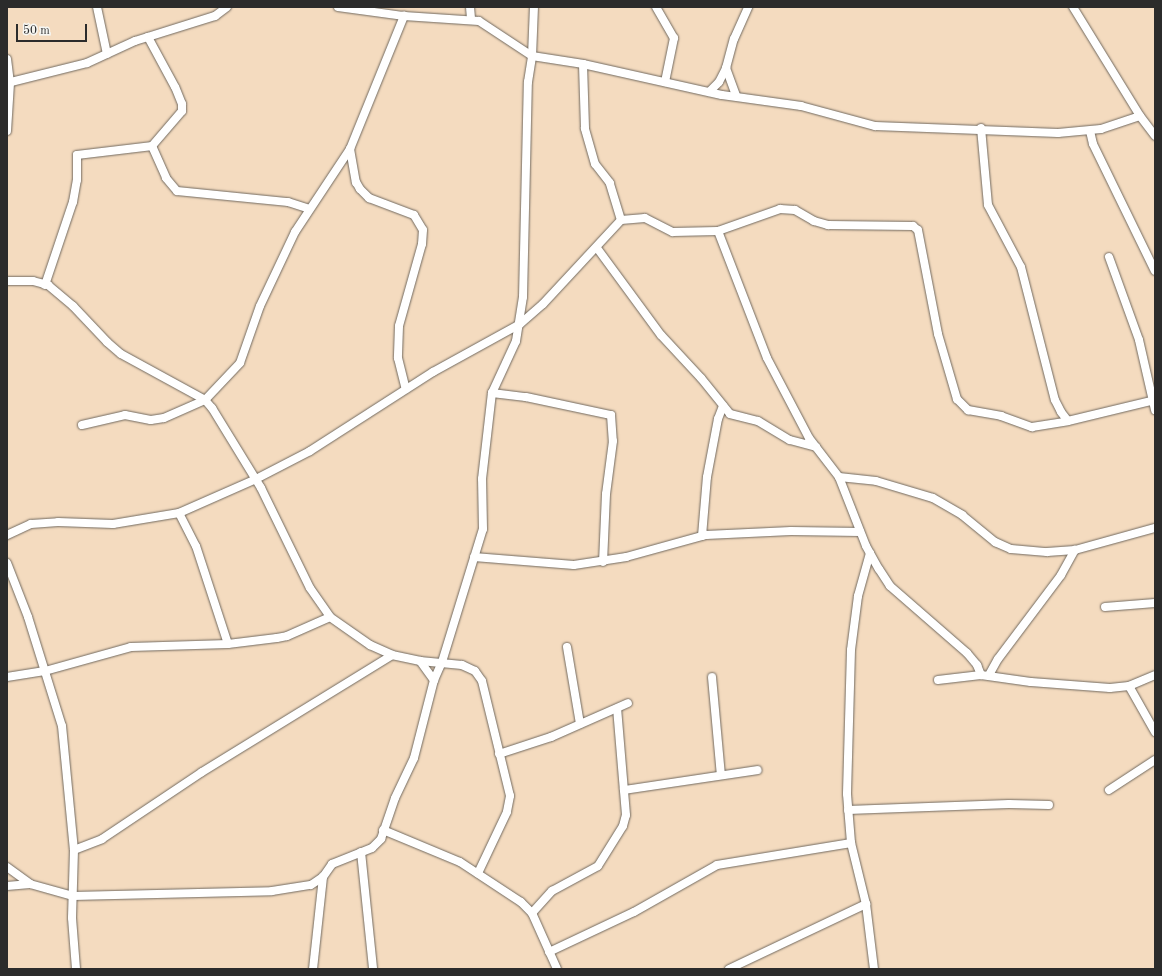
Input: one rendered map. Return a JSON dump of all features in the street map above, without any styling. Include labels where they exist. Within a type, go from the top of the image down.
[{"type":"street","points":[[97,7],[107,54]]},
{"type":"street","points":[[8,83],[62,70],[148,37],[188,26],[215,16],[227,7]]},
{"type":"street","points":[[338,7],[404,16],[471,19],[495,30],[532,56],[583,64],[709,92],[801,106],[875,126],[982,128],[1024,133],[1090,131],[1112,127],[1140,116]]},
{"type":"street","points":[[470,7],[471,19]]},
{"type":"street","points":[[7,886],[30,884],[73,896],[272,892],[311,885],[323,877],[332,864],[372,848],[381,839],[383,830],[414,758],[434,680],[442,662],[483,529],[482,479],[492,393],[516,341],[520,324],[524,268],[528,82],[532,56],[534,7]]},
{"type":"street","points":[[656,7],[674,38],[665,82]]},
{"type":"street","points":[[709,92],[719,82],[726,68],[734,39],[748,7]]},
{"type":"street","points":[[1073,7],[1140,116],[1155,135]]},
{"type":"street","points":[[82,426],[125,415],[159,420],[205,400],[240,363],[268,287],[309,209],[350,149],[404,16]]},
{"type":"street","points":[[45,284],[73,202],[77,180],[77,154],[152,146],[179,116],[182,104],[148,37]]},
{"type":"street","points":[[7,59],[7,131]]},
{"type":"street","points":[[583,64],[585,128],[595,164],[610,183],[622,220]]},
{"type":"street","points":[[726,68],[736,96]]},
{"type":"street","points":[[982,128],[988,205],[1022,267],[1055,400],[1068,422]]},
{"type":"street","points":[[1090,131],[1092,144],[1155,272]]},
{"type":"street","points":[[152,146],[166,178],[177,191],[288,202],[309,209]]},
{"type":"street","points":[[350,149],[356,182],[360,189],[369,198],[414,216],[423,230],[422,244],[399,326],[398,358],[406,389]]},
{"type":"street","points":[[7,535],[31,524],[58,522],[113,524],[179,513],[256,479],[310,451],[406,389],[520,324],[543,304],[622,220],[645,218],[673,232],[718,230],[780,210],[795,210],[814,221],[828,225],[913,226],[918,230],[938,334],[957,399],[968,410],[1001,416],[1032,427],[1068,422],[1154,400]]},
{"type":"street","points":[[718,230],[767,358],[816,447],[839,477],[860,532],[870,553],[890,586],[967,653],[985,675]]},
{"type":"street","points":[[597,248],[661,335],[701,378],[730,414],[739,418],[758,421],[790,440],[816,447]]},
{"type":"street","points":[[1109,258],[1139,340],[1154,400],[1155,410]]},
{"type":"street","points":[[7,281],[33,281],[45,284],[73,306],[102,337],[121,354],[205,400],[212,408],[256,479],[310,588],[330,617],[370,645],[392,655],[420,661],[442,662],[470,667],[482,681],[510,804],[478,873]]},
{"type":"street","points":[[492,393],[526,397],[611,415],[613,441],[605,501],[603,562]]},
{"type":"street","points":[[702,536],[707,477],[718,419],[723,406]]},
{"type":"street","points":[[839,477],[876,481],[934,498],[962,515],[995,542],[1011,549],[1047,552],[1075,550],[1155,528]]},
{"type":"street","points":[[179,513],[196,546],[228,644]]},
{"type":"street","points":[[474,557],[574,565],[603,562],[702,536],[759,531],[860,532]]},
{"type":"street","points":[[985,675],[1057,581],[1075,550]]},
{"type":"street","points":[[870,553],[858,596],[851,650],[848,810],[851,843],[866,904],[874,969]]},
{"type":"street","points":[[7,563],[28,617],[62,726],[74,850],[72,918],[76,969]]},
{"type":"street","points":[[1105,607],[1155,603]]},
{"type":"street","points":[[7,677],[44,671],[131,647],[228,644],[287,636],[330,617]]},
{"type":"street","points":[[567,647],[580,724]]},
{"type":"street","points":[[74,850],[102,838],[202,772],[392,655]]},
{"type":"street","points":[[420,661],[434,680]]},
{"type":"street","points":[[938,680],[985,675],[1083,687],[1129,686],[1155,675]]},
{"type":"street","points":[[712,677],[721,775]]},
{"type":"street","points":[[1129,686],[1155,732]]},
{"type":"street","points":[[499,754],[551,737],[628,703]]},
{"type":"street","points":[[532,913],[552,891],[598,866],[623,826],[626,815],[616,708]]},
{"type":"street","points":[[1109,790],[1155,760]]},
{"type":"street","points":[[624,790],[758,770]]},
{"type":"street","points":[[848,810],[1008,804],[1049,805]]},
{"type":"street","points":[[383,830],[427,847],[478,873],[521,902],[532,913],[557,969]]},
{"type":"street","points":[[549,952],[634,912],[717,865],[851,843]]},
{"type":"street","points":[[361,852],[373,969]]},
{"type":"street","points":[[7,867],[30,884]]},
{"type":"street","points":[[313,969],[323,877]]},
{"type":"street","points":[[729,969],[866,904]]}]
